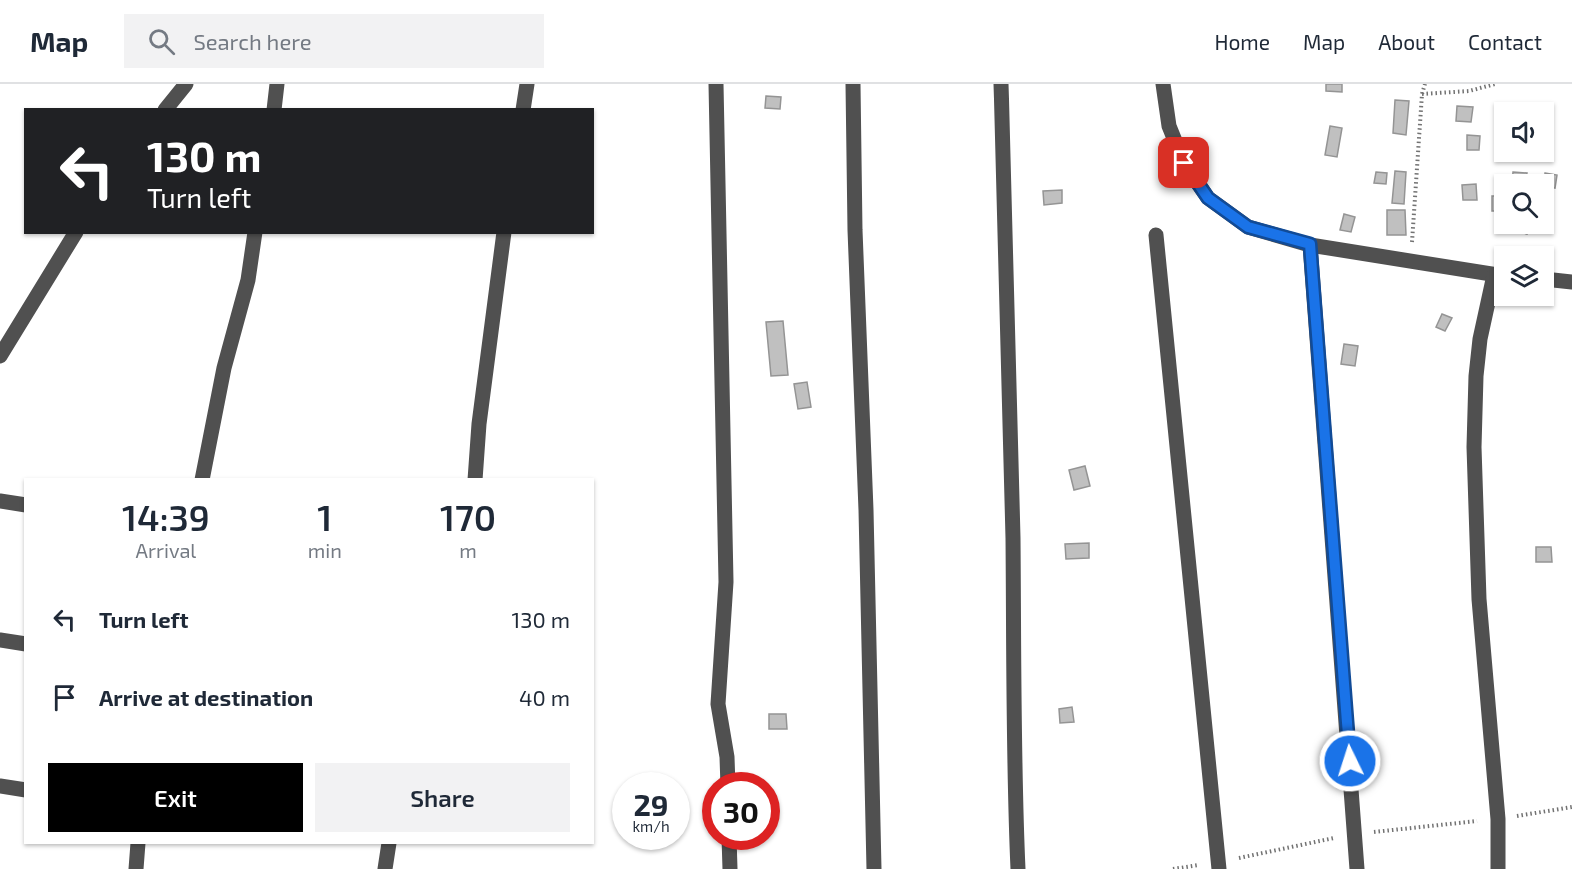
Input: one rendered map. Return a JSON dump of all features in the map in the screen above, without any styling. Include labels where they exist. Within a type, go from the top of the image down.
[{"type":"street","points":[[167,108],[186,84]]},
{"type":"street","points":[[273,108],[277,84]]},
{"type":"street","points":[[524,108],[527,84]]},
{"type":"street","points":[[716,84],[726,582],[718,705],[728,772]]},
{"type":"street","points":[[853,84],[855,230],[866,510],[874,869]]},
{"type":"street","points":[[1001,84],[1008,276],[1013,539],[1014,790],[1018,869]]},
{"type":"street","points":[[1163,84],[1169,126],[1184,163],[1208,198],[1248,227],[1310,244],[1494,274]]},
{"type":"street","points":[[0,356],[75,234]]},
{"type":"street","points":[[202,478],[224,368],[248,280],[255,234]]},
{"type":"street","points":[[475,478],[479,424],[504,234]]},
{"type":"street","points":[[1156,235],[1219,869]]},
{"type":"street","points":[[1310,244],[1357,869]]},
{"type":"street","points":[[1554,280],[1572,282]]},
{"type":"street","points":[[1494,292],[1480,339],[1476,376],[1474,447],[1479,599],[1498,819],[1498,869]]},
{"type":"street","points":[[0,501],[24,505]]},
{"type":"street","points":[[0,640],[24,644]]},
{"type":"street","points":[[0,786],[24,790]]},
{"type":"street","points":[[136,869],[138,844]]},
{"type":"street","points":[[385,869],[389,844]]},
{"type":"street","points":[[729,850],[730,869]]},
{"type":"path","points":[[1411,261],[1422,94],[1425,84]]},
{"type":"path","points":[[1422,94],[1469,91],[1495,84]]},
{"type":"building","points":[[1326,84],[1342,84],[1342,92],[1326,91]]},
{"type":"building","points":[[766,96],[781,97],[780,109],[765,108]]},
{"type":"building","points":[[1395,100],[1409,101],[1406,135],[1393,133]]},
{"type":"building","points":[[1457,106],[1473,107],[1471,122],[1456,121]]},
{"type":"building","points":[[1330,126],[1342,128],[1337,157],[1325,155]]},
{"type":"building","points":[[1467,135],[1480,136],[1479,150],[1467,150]]},
{"type":"building","points":[[1395,171],[1406,172],[1404,204],[1392,203]]},
{"type":"building","points":[[1376,172],[1387,173],[1386,184],[1374,183]]},
{"type":"building","points":[[1554,174],[1557,175],[1554,188]]},
{"type":"building","points":[[1476,184],[1477,200],[1463,200],[1462,185]]},
{"type":"building","points":[[1062,190],[1062,203],[1044,205],[1043,191]]},
{"type":"building","points":[[1492,196],[1494,196],[1494,211],[1492,211]]},
{"type":"building","points":[[1387,210],[1405,210],[1406,235],[1387,235]]},
{"type":"building","points":[[1344,214],[1355,217],[1351,232],[1340,230]]},
{"type":"building","points":[[1442,314],[1452,318],[1445,331],[1436,327]]},
{"type":"building","points":[[783,321],[788,375],[771,376],[766,322]]},
{"type":"building","points":[[1344,344],[1358,346],[1355,366],[1341,364]]},
{"type":"building","points":[[807,382],[811,407],[798,409],[794,384]]},
{"type":"building","points":[[1085,466],[1090,486],[1074,490],[1069,470]]},
{"type":"building","points":[[1089,543],[1089,558],[1066,559],[1065,544]]},
{"type":"building","points":[[1536,547],[1551,547],[1552,562],[1536,562]]},
{"type":"building","points":[[1072,707],[1074,722],[1060,723],[1059,709]]},
{"type":"building","points":[[769,714],[786,714],[787,729],[769,729]]},
{"type":"route","points":[[1184,163],[1208,198],[1248,227],[1310,244],[1350,761]]}]
